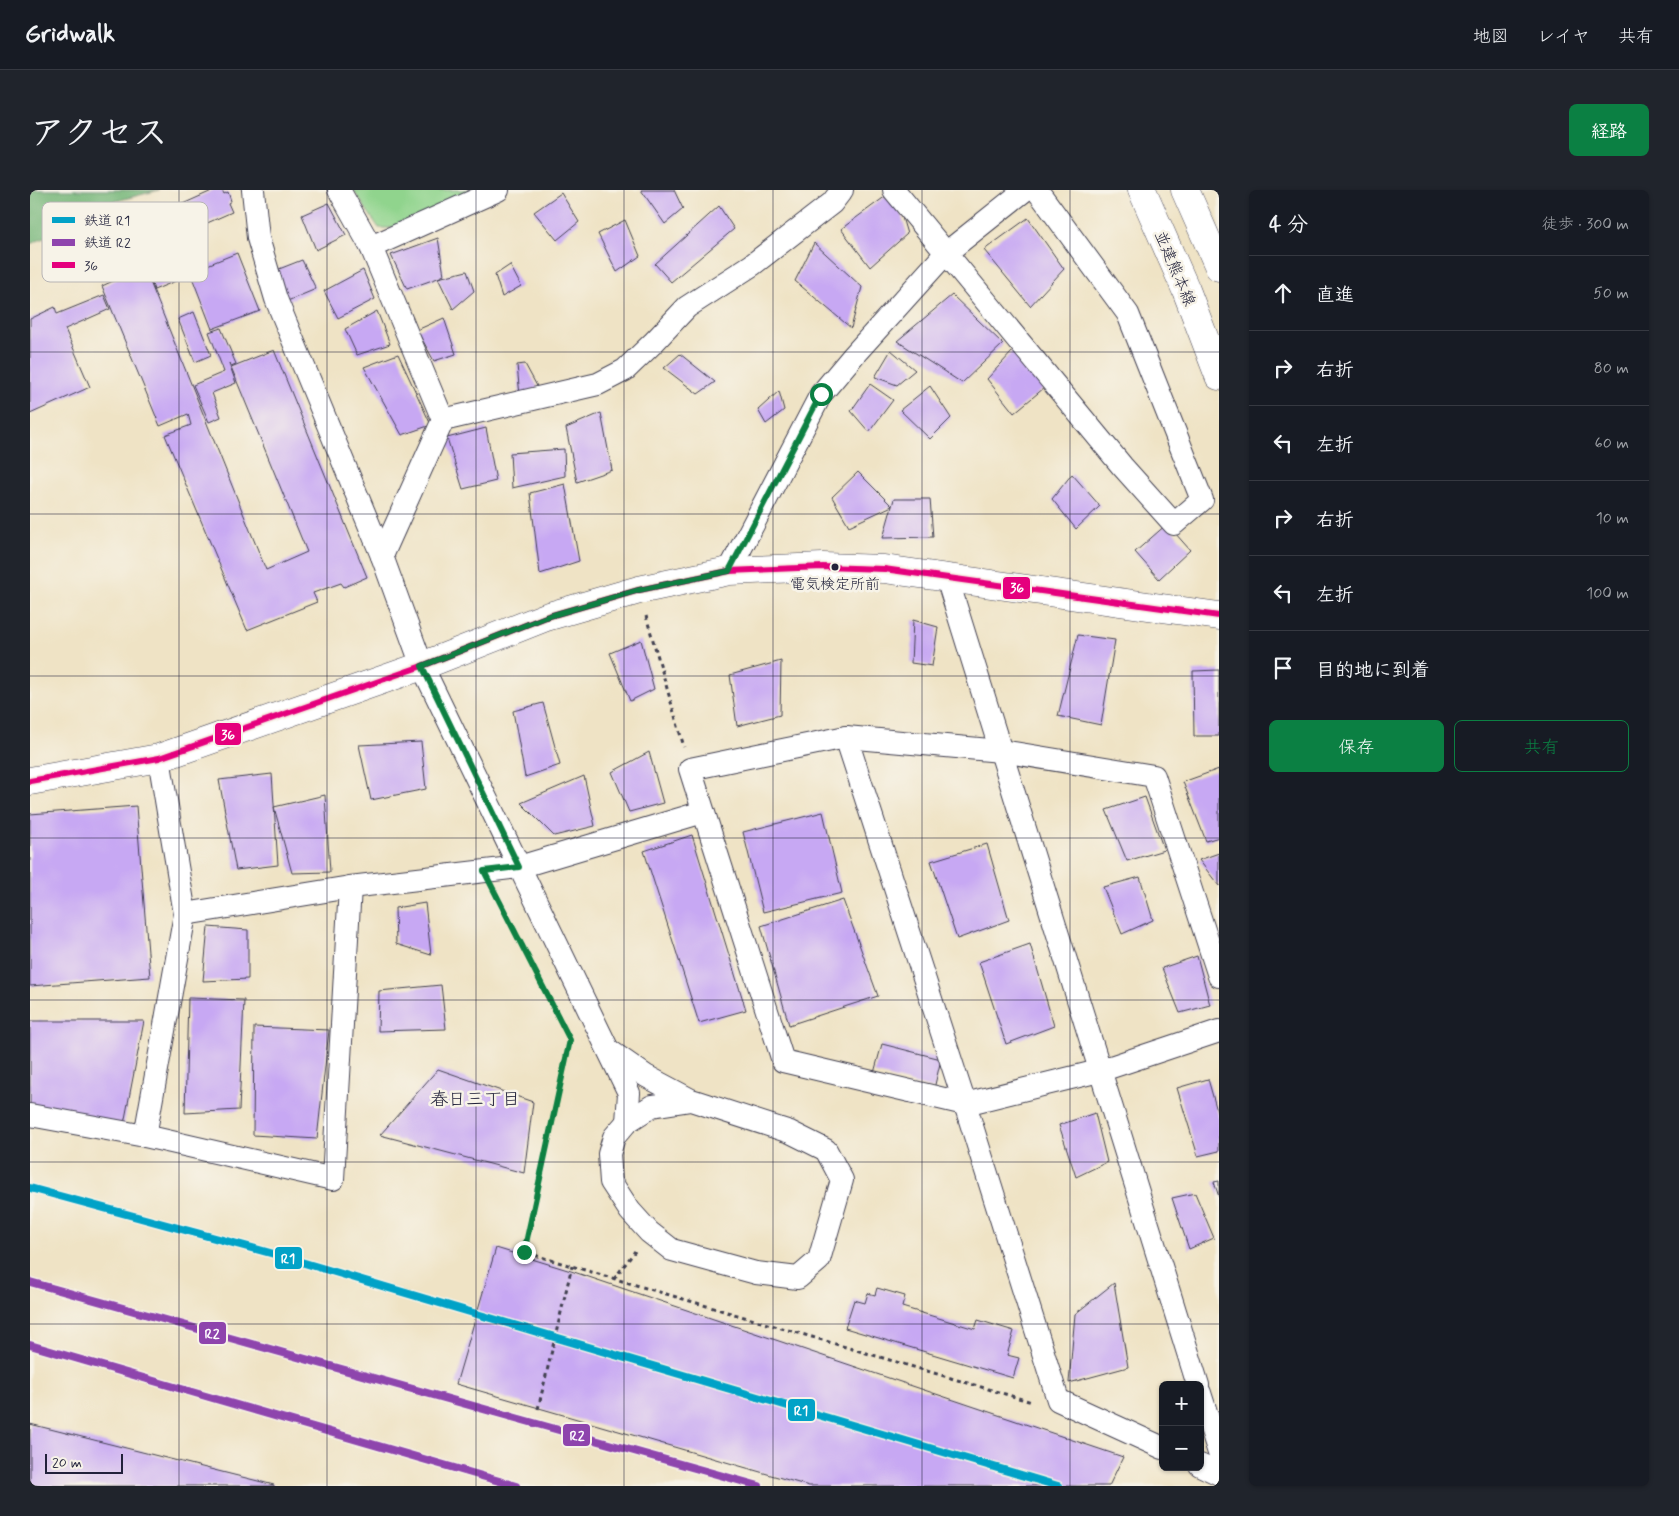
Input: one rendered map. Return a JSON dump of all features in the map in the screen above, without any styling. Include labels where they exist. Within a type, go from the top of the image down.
[{"type":"street","points":[[253,190],[258,238],[276,299],[382,556],[422,666],[629,1093],[627,1122]]},
{"type":"street","points":[[339,190],[371,247],[443,420],[382,556]]},
{"type":"street","points":[[371,247],[498,190]]},
{"type":"street","points":[[443,420],[598,384],[625,370],[654,343],[687,307],[752,265],[832,203],[842,190]]},
{"type":"street","points":[[894,190],[1122,466],[1174,524],[1202,500],[1128,314],[1036,190]]},
{"type":"street","points":[[729,571],[821,394],[852,356],[946,253],[1025,190]]},
{"type":"street","name":"並建熊本線","points":[[1142,190],[1186,290],[1219,376]]},
{"type":"street","points":[[1186,190],[1219,267]]},
{"type":"street","points":[[30,781],[159,758],[422,666],[546,617],[639,590],[729,571],[832,567],[884,569],[1219,616]]},
{"type":"street","points":[[947,578],[1197,1381]]},
{"type":"street","points":[[846,736],[1058,1400],[1159,1446]]},
{"type":"street","points":[[1219,976],[1154,776],[1001,751],[846,736],[690,769],[783,1061],[965,1104],[1099,1071],[1219,1031]]},
{"type":"street","points":[[145,1136],[185,914],[159,758]]},
{"type":"street","points":[[185,914],[350,887],[519,867],[704,812]]},
{"type":"street","points":[[30,1115],[145,1136],[333,1179],[350,887]]},
{"type":"street","points":[[608,1049],[646,1076],[691,1100],[790,1132],[826,1150],[842,1180],[819,1260],[798,1278],[756,1273],[672,1250],[649,1232],[630,1211],[611,1182],[609,1154],[614,1137],[627,1122],[652,1106],[691,1100]]},
{"type":"street","points":[[1204,1406],[1219,1453]]},
{"type":"street","points":[[1204,1468],[1219,1474]]},
{"type":"path","points":[[646,616],[690,769]]},
{"type":"path","points":[[484,871],[570,1040],[524,1252],[1030,1402],[1058,1400]]},
{"type":"path","points":[[614,1278],[649,1232]]},
{"type":"path","points":[[538,1409],[572,1266]]},
{"type":"green space","points":[[30,190],[159,190],[112,202],[42,202],[42,239],[30,244]]},
{"type":"green space","points":[[353,190],[477,190],[395,228],[379,228]]},
{"type":"building","points":[[214,190],[222,190],[224,194],[228,192],[231,201],[228,203],[232,212],[208,223],[208,202],[187,202]]},
{"type":"building","points":[[641,190],[674,190],[683,209],[665,224]]},
{"type":"building","points":[[894,190],[907,234],[870,267],[841,229]]},
{"type":"building","points":[[561,193],[579,222],[557,240],[534,212]]},
{"type":"building","points":[[329,203],[346,235],[316,250],[302,215]]},
{"type":"building","points":[[719,206],[734,229],[671,282],[655,264]]},
{"type":"building","points":[[1028,218],[1064,269],[1030,306],[984,250]]},
{"type":"building","points":[[625,220],[640,256],[617,272],[598,234]]},
{"type":"building","points":[[438,238],[444,275],[407,289],[391,255]]},
{"type":"building","points":[[814,243],[862,287],[851,328],[795,281]]},
{"type":"building","points":[[237,253],[260,311],[212,329],[194,282],[208,282],[208,265]]},
{"type":"building","points":[[302,260],[316,289],[285,302],[274,271]]},
{"type":"building","points":[[510,265],[521,286],[502,297],[495,275]]},
{"type":"building","points":[[363,270],[375,299],[338,318],[324,291]]},
{"type":"building","points":[[467,271],[474,291],[453,309],[438,278]]},
{"type":"building","points":[[111,282],[150,282],[266,570],[307,552],[231,367],[274,350],[367,577],[344,587],[341,583],[313,593],[317,602],[247,630],[165,435],[191,425],[188,414],[160,426],[102,286]]},
{"type":"building","points":[[151,282],[173,282],[154,290]]},
{"type":"building","points":[[104,295],[110,309],[65,329],[90,387],[30,414],[30,319],[55,307],[57,314]]},
{"type":"building","points":[[952,295],[1003,344],[962,383],[897,341]]},
{"type":"building","points":[[377,311],[390,344],[357,355],[345,329]]},
{"type":"building","points":[[194,312],[211,355],[195,362],[178,319]]},
{"type":"building","points":[[444,318],[456,354],[434,361],[417,330]]},
{"type":"building","points":[[221,328],[236,364],[231,366],[229,363],[236,383],[212,393],[221,417],[209,422],[193,385],[224,372],[209,332]]},
{"type":"building","points":[[891,350],[915,370],[897,385],[875,377]]},
{"type":"building","points":[[1013,351],[1044,388],[1014,413],[987,379]]},
{"type":"building","points":[[398,354],[431,425],[402,435],[364,367]]},
{"type":"building","points":[[680,354],[715,382],[698,394],[664,368]]},
{"type":"building","points":[[525,364],[538,388],[520,396],[517,365]]},
{"type":"building","points":[[870,384],[893,400],[869,432],[851,411]]},
{"type":"building","points":[[930,386],[951,418],[930,439],[900,410]]},
{"type":"building","points":[[779,391],[784,410],[766,424],[758,410]]},
{"type":"building","points":[[601,413],[612,470],[577,482],[566,428]]},
{"type":"building","points":[[486,428],[496,481],[463,489],[447,438]]},
{"type":"building","points":[[564,449],[565,476],[512,488],[510,453]]},
{"type":"building","points":[[858,472],[892,506],[849,526],[832,497]]},
{"type":"building","points":[[1072,474],[1100,506],[1076,529],[1052,499]]},
{"type":"building","points":[[565,484],[579,561],[540,574],[530,493]]},
{"type":"building","points":[[894,499],[930,499],[933,537],[883,538]]},
{"type":"building","points":[[1167,524],[1190,550],[1159,579],[1135,552]]},
{"type":"building","points":[[913,620],[938,627],[932,666],[911,663]]},
{"type":"building","points":[[1078,635],[1115,640],[1101,725],[1058,716]]},
{"type":"building","points":[[641,640],[654,689],[630,701],[610,653]]},
{"type":"building","points":[[781,661],[780,715],[737,726],[730,675]]},
{"type":"building","points":[[1219,670],[1219,736],[1194,736],[1193,671]]},
{"type":"building","points":[[543,703],[560,765],[525,777],[513,711]]},
{"type":"building","points":[[421,742],[426,789],[371,800],[359,745]]},
{"type":"building","points":[[649,752],[663,803],[629,812],[612,772]]},
{"type":"building","points":[[1219,769],[1219,837],[1206,841],[1183,782]]},
{"type":"building","points":[[272,774],[278,865],[236,870],[219,780]]},
{"type":"building","points":[[584,776],[595,826],[554,836],[521,803]]},
{"type":"building","points":[[325,795],[330,872],[292,873],[274,807]]},
{"type":"building","points":[[1145,797],[1164,850],[1127,861],[1106,810]]},
{"type":"building","points":[[136,806],[150,977],[30,986],[30,814]]},
{"type":"building","points":[[823,812],[842,893],[763,912],[743,832]]},
{"type":"building","points":[[692,835],[746,1010],[699,1023],[644,851]]},
{"type":"building","points":[[987,844],[1009,920],[957,939],[931,861]]},
{"type":"building","points":[[1219,853],[1219,886],[1199,860]]},
{"type":"building","points":[[1140,877],[1153,920],[1122,934],[1103,887]]},
{"type":"building","points":[[843,900],[878,996],[789,1025],[761,926]]},
{"type":"building","points":[[425,903],[431,955],[396,944],[395,908]]},
{"type":"building","points":[[208,927],[248,930],[248,979],[203,981]]},
{"type":"building","points":[[1030,944],[1054,1026],[1006,1044],[979,962]]},
{"type":"building","points":[[1197,956],[1210,1005],[1180,1013],[1162,968]]},
{"type":"building","points":[[441,985],[446,1029],[378,1031],[379,991]]},
{"type":"building","points":[[188,998],[244,1000],[239,1110],[185,1113]]},
{"type":"building","points":[[30,1021],[144,1021],[123,1129],[30,1113]]},
{"type":"building","points":[[254,1027],[329,1030],[317,1139],[253,1135]]},
{"type":"building","points":[[882,1044],[941,1059],[934,1089],[874,1073]]},
{"type":"building","points":[[438,1069],[533,1102],[524,1173],[380,1135]]},
{"type":"building","points":[[1208,1079],[1219,1118],[1219,1151],[1198,1156],[1177,1088]]},
{"type":"building","points":[[1095,1113],[1107,1162],[1076,1177],[1059,1125]]},
{"type":"building","points":[[1219,1181],[1219,1197],[1214,1182]]},
{"type":"building","points":[[1195,1193],[1214,1238],[1189,1249],[1172,1198]]},
{"type":"building","points":[[496,1248],[571,1271],[1123,1457],[1109,1486],[809,1486],[456,1384]]},
{"type":"building","points":[[1114,1283],[1128,1367],[1069,1383],[1075,1314]]},
{"type":"building","points":[[877,1288],[905,1296],[902,1307],[975,1329],[978,1320],[1014,1331],[1007,1355],[1019,1358],[1013,1378],[845,1328],[854,1300],[865,1303],[868,1293],[875,1295]]},
{"type":"building","points":[[30,1424],[274,1485],[274,1486],[30,1486]]},
{"type":"rail line","name":"R1","points":[[30,1188],[274,1254],[1058,1486]]},
{"type":"rail line","name":"R2","points":[[30,1282],[759,1486]]},
{"type":"rail line","name":"R2","points":[[30,1345],[516,1486]]},
{"type":"transit line","name":"36","points":[[30,781],[159,758],[422,666],[546,617],[639,590],[729,571],[823,567],[884,569],[1219,616]]},
{"type":"place","name":"電気検定所前","points":[[835,567]]},
{"type":"district","name":"春日三丁目","points":[[475,1099]]},
{"type":"route","points":[[524,1252],[570,1040],[484,871],[519,867],[422,666],[546,617],[639,590],[729,571],[821,394]]}]
